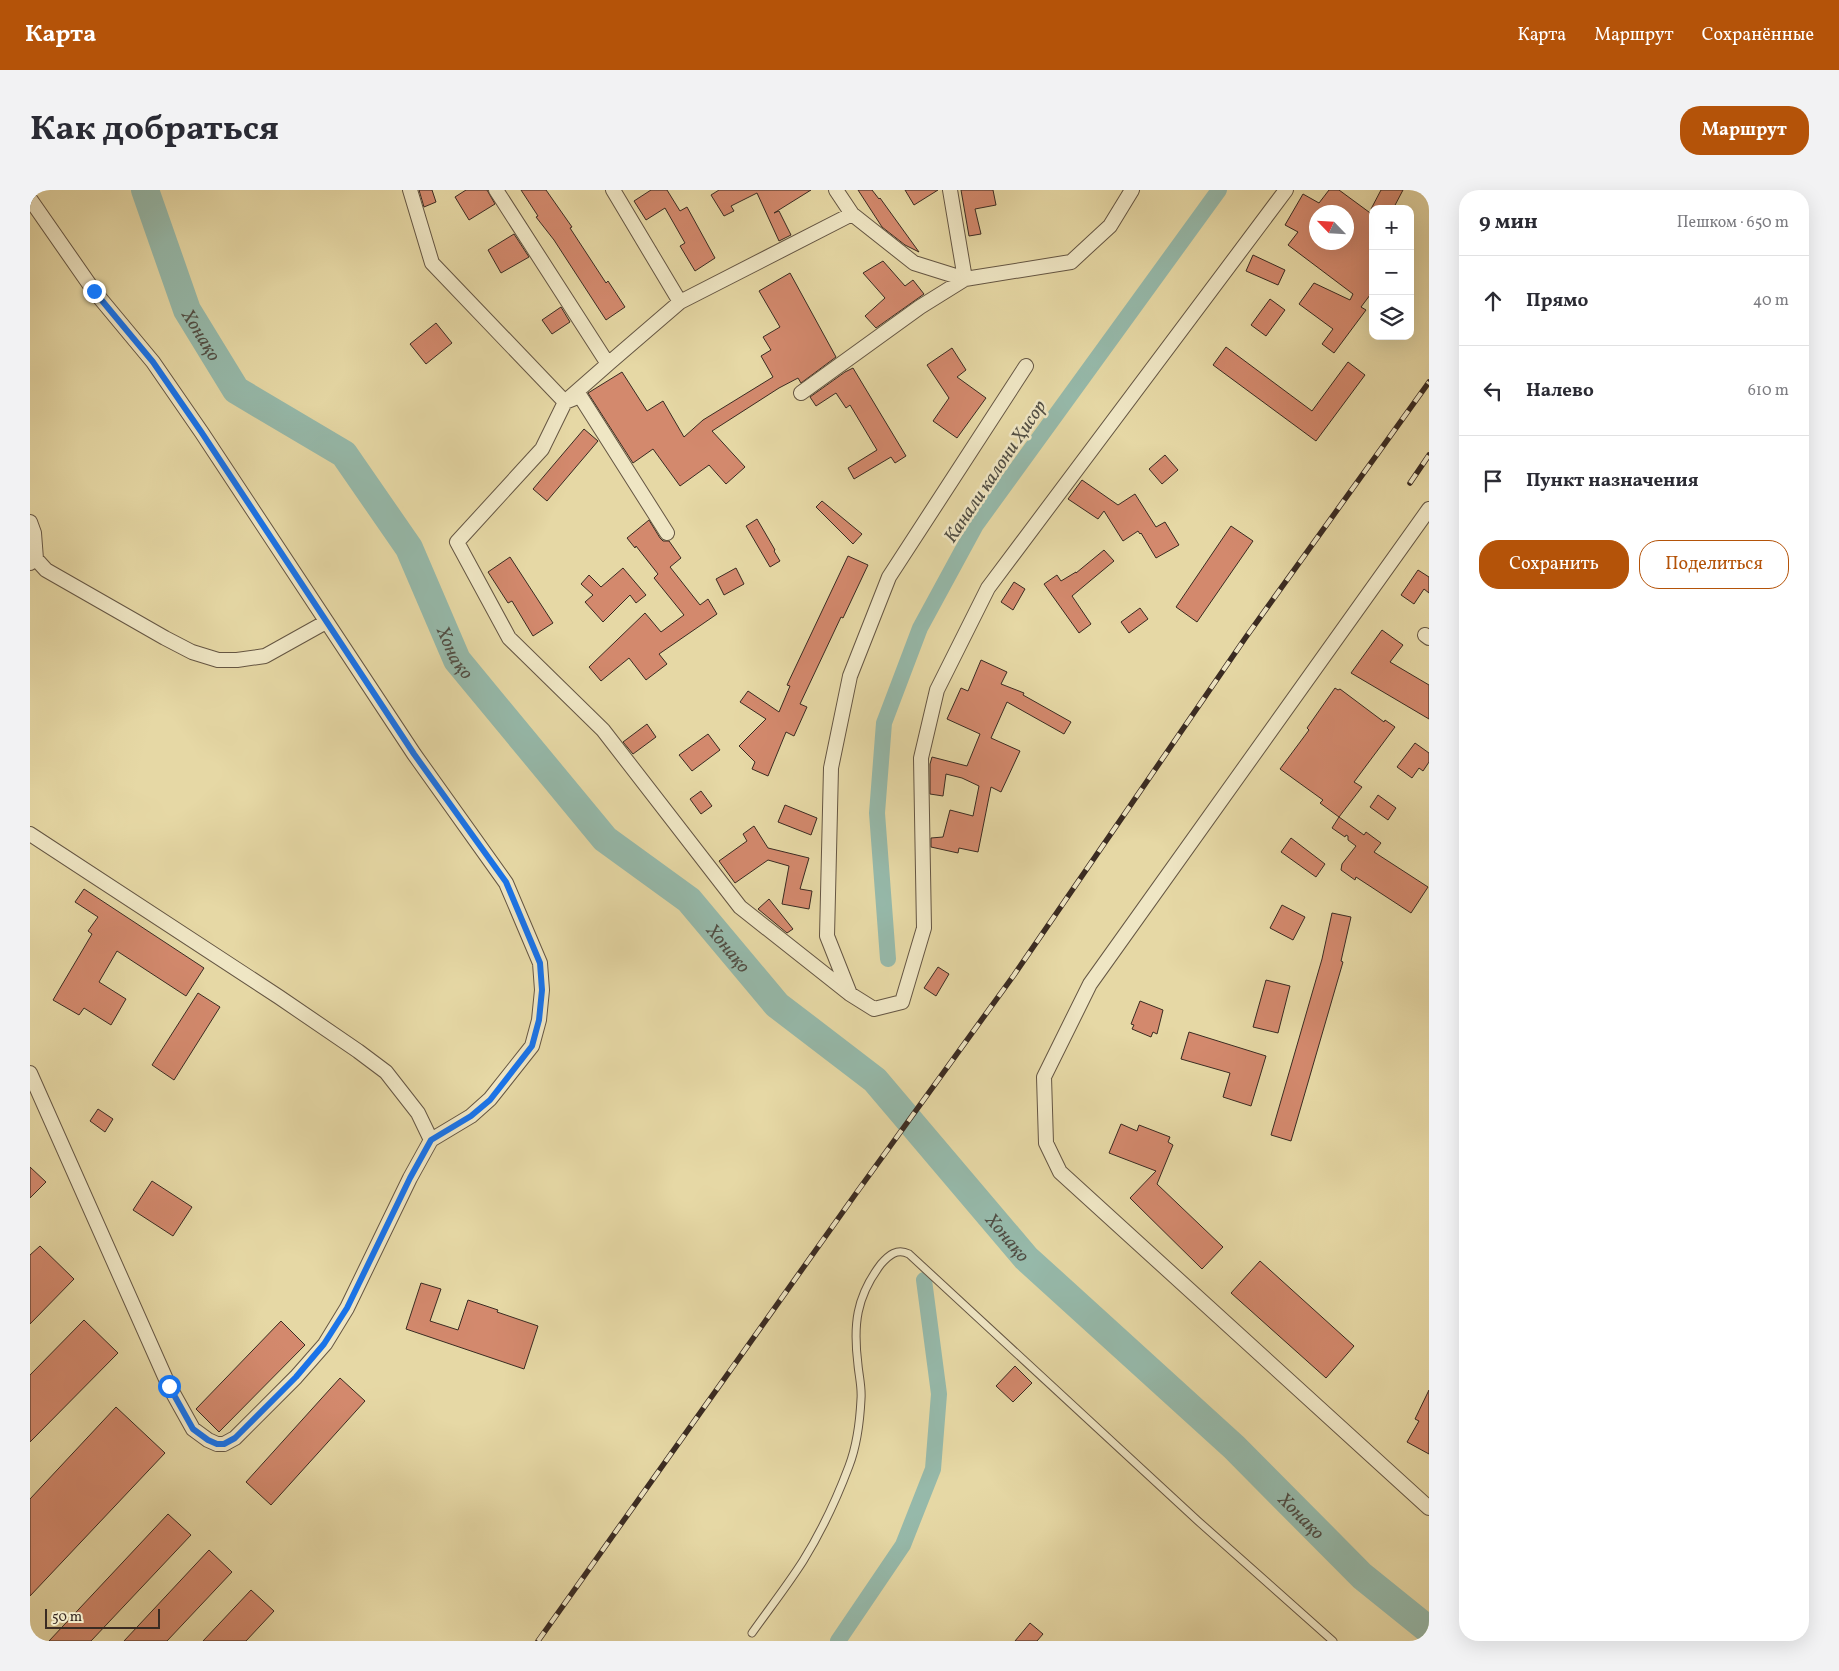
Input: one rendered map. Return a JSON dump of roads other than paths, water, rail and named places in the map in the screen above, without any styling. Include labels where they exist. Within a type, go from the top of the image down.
[{"type":"street","points":[[410,190],[432,263],[565,402]]},
{"type":"street","points":[[496,190],[608,364]]},
{"type":"street","points":[[613,190],[680,302]]},
{"type":"street","points":[[836,190],[852,214],[914,263],[965,279]]},
{"type":"street","points":[[950,190],[965,279]]},
{"type":"street","points":[[801,393],[920,307],[965,279],[1071,262],[1110,226],[1132,190]]},
{"type":"street","points":[[852,214],[680,302],[565,402],[542,449],[457,542],[508,638],[602,730],[740,907],[850,994],[874,1009],[902,1002],[924,928],[921,758],[937,690],[988,588],[1286,190]]},
{"type":"street","points":[[30,199],[94,291],[153,362],[414,754],[506,882],[540,963],[542,990],[539,1020],[532,1046],[490,1100],[471,1116],[431,1140],[410,1178],[347,1308],[324,1344],[296,1377],[235,1438],[224,1444],[217,1444],[208,1440],[193,1429],[169,1386],[30,1073]]},
{"type":"street","points":[[850,994],[827,936],[831,768],[850,676],[889,577],[1026,366]]},
{"type":"street","points":[[565,402],[580,396],[667,533]]},
{"type":"street","points":[[1429,509],[1090,984],[1044,1077],[1046,1143],[1060,1172],[1429,1508]]},
{"type":"street","points":[[30,522],[34,533],[33,561],[192,652],[213,659],[237,660],[265,656],[326,622]]},
{"type":"street","points":[[30,834],[263,987],[386,1072],[418,1113],[431,1140]]},
{"type":"lane","points":[[752,1633],[803,1561],[830,1510],[850,1465],[857,1435],[862,1397],[857,1361],[856,1322],[859,1303],[873,1275],[887,1256],[902,1250],[909,1254],[1191,1514],[1333,1641]]},
{"type":"waterway","name":"Хонақо","points":[[145,190],[187,310],[236,390],[344,454],[409,548],[457,660],[605,839],[689,900],[777,1005],[875,1080],[1026,1258],[1234,1447],[1362,1576],[1429,1630]]},
{"type":"waterway","name":"Канали калони Ҳисор","points":[[888,959],[877,813],[884,723],[920,628],[976,525],[1219,190]]},
{"type":"waterway","name":"Канали калони Ҳисор","points":[[838,1641],[903,1545],[933,1469],[939,1394],[924,1280]]},
{"type":"railway","points":[[538,1641],[857,1192],[1014,975],[1246,637],[1429,382]]},
{"type":"railway","points":[[1410,483],[1429,455]]}]
